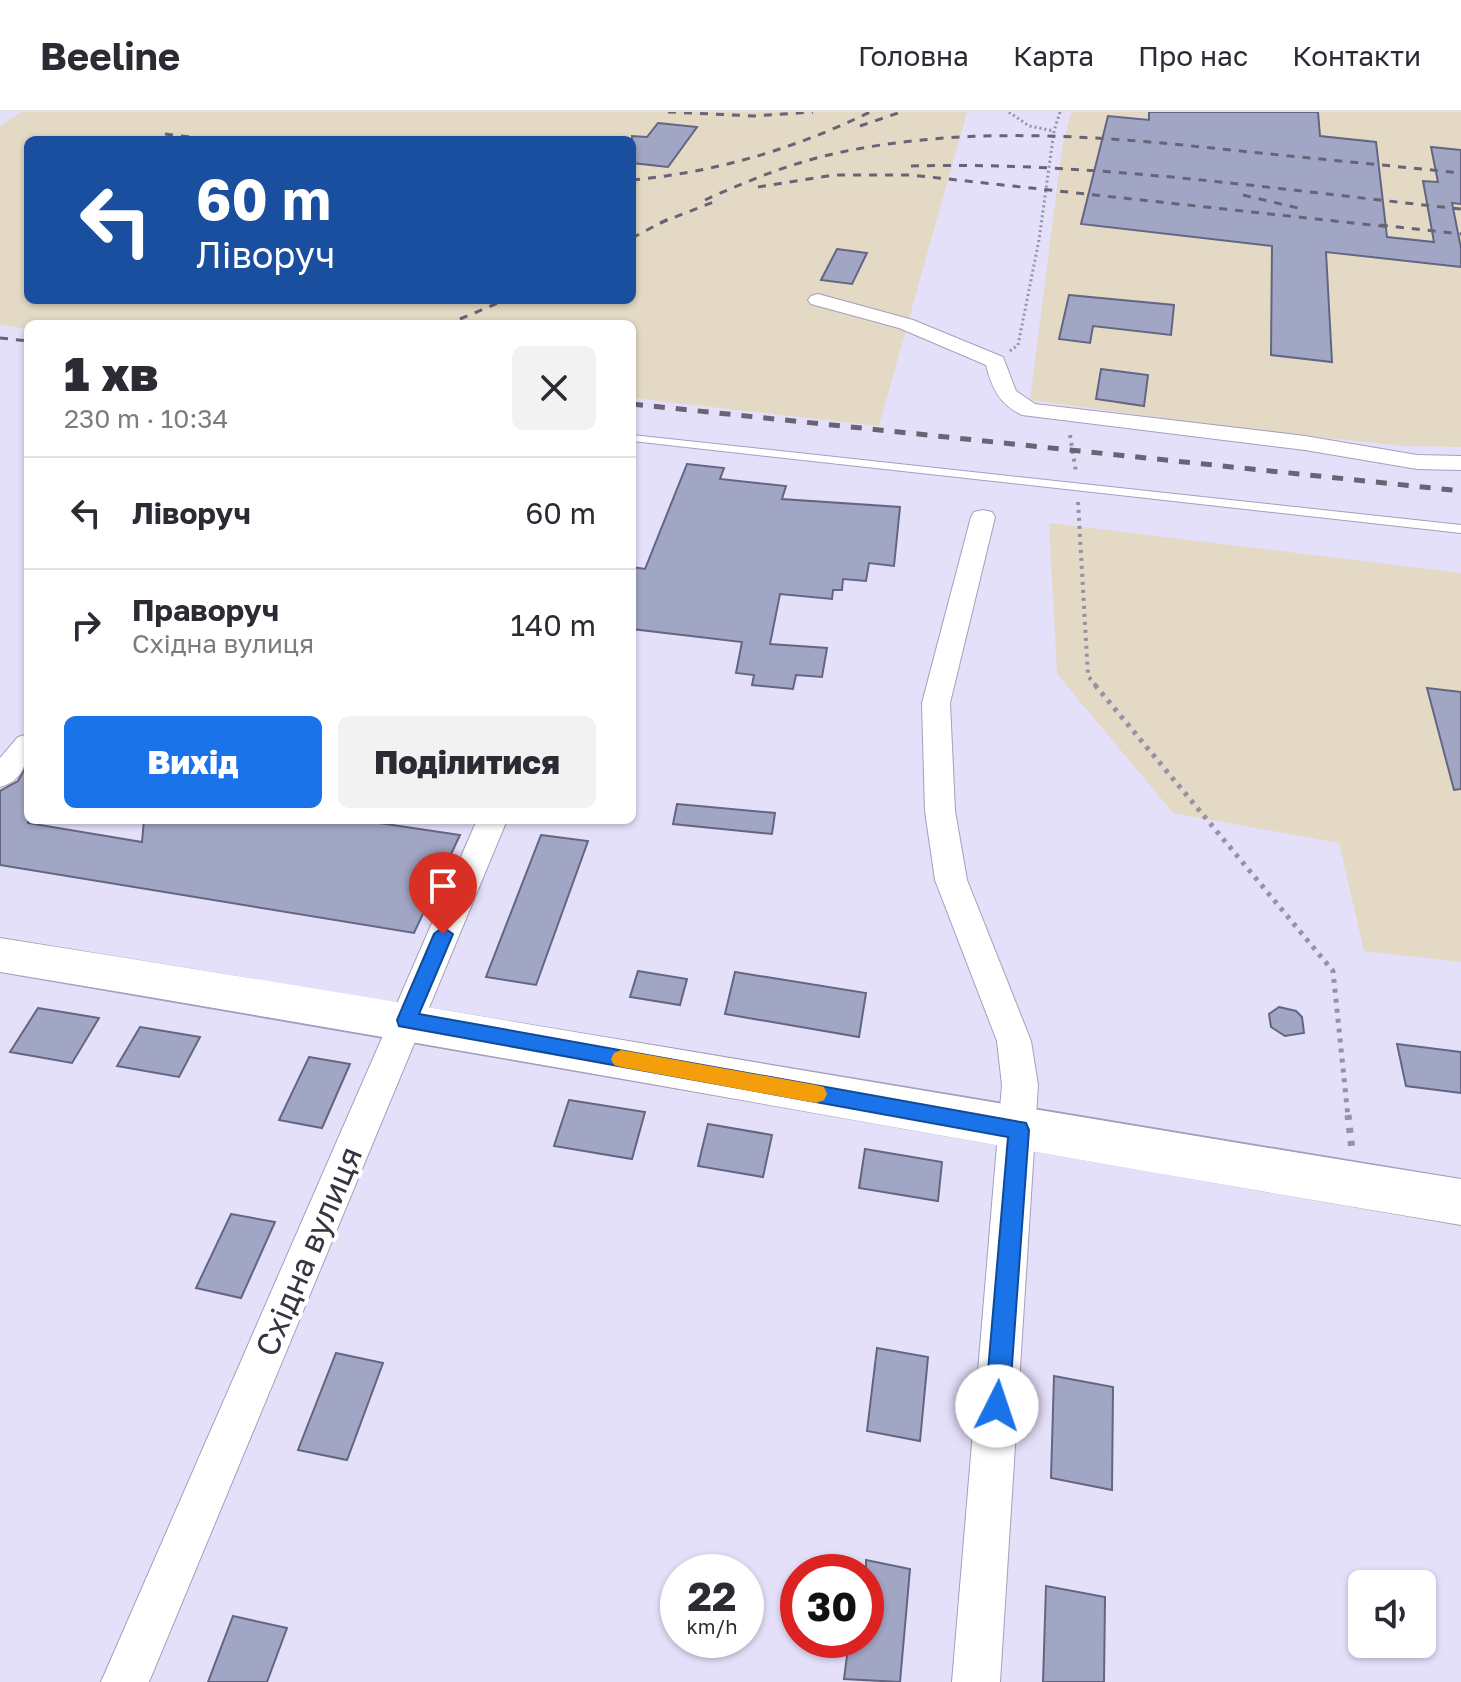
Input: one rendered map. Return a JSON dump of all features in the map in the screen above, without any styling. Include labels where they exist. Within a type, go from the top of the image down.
[{"type":"street","points":[[818,300],[906,324],[996,361],[1006,395],[1030,410],[1305,443],[1417,462],[1461,463]]},
{"type":"street","points":[[976,1682],[1020,1085],[1014,1041],[951,880],[940,811],[936,703],[983,517]]},
{"type":"street","points":[[0,777],[24,749]]},
{"type":"street","name":"Східна вулиця","points":[[125,1682],[490,824]]},
{"type":"street","points":[[0,955],[406,1020],[1019,1130],[1461,1202]]},
{"type":"lane","points":[[636,438],[1461,529]]},
{"type":"path","points":[[1009,112],[1029,126],[1054,131]]},
{"type":"path","points":[[996,361],[1018,345],[1039,240],[1054,131],[1060,112]]},
{"type":"path","points":[[1030,410],[1071,436],[1078,486],[1088,676],[1333,971],[1355,1187]]},
{"type":"shaded area","points":[[21,112],[967,112],[879,426],[636,398],[636,320],[24,320],[24,328],[0,325],[0,126]]},
{"type":"shaded area","points":[[1071,112],[1461,112],[1461,447],[1403,446],[1235,428],[1030,400],[1062,148]]},
{"type":"shaded area","points":[[1049,523],[1461,573],[1461,962],[1364,951],[1339,843],[1173,813],[1057,674]]},
{"type":"building","points":[[1149,112],[1318,112],[1320,136],[1376,142],[1387,237],[1434,242],[1423,181],[1438,182],[1431,147],[1461,150],[1461,204],[1452,203],[1461,248],[1461,267],[1326,252],[1332,362],[1271,355],[1272,246],[1081,224],[1108,116],[1149,120]]},
{"type":"building","points":[[658,123],[697,127],[668,167],[636,163],[636,136],[647,137]]},
{"type":"building","points":[[837,249],[867,253],[852,284],[821,280]]},
{"type":"building","points":[[1069,295],[1174,305],[1171,335],[1093,326],[1090,343],[1059,339]]},
{"type":"building","points":[[1101,369],[1148,375],[1144,406],[1096,399]]},
{"type":"building","points":[[687,464],[724,468],[720,479],[786,486],[782,499],[900,507],[894,566],[869,563],[866,581],[843,579],[842,590],[833,590],[832,599],[780,594],[770,644],[827,648],[822,677],[796,675],[793,689],[752,685],[754,675],[736,673],[742,642],[636,629],[636,568],[645,569]]},
{"type":"building","points":[[1427,688],[1461,692],[1461,789],[1454,790]]},
{"type":"building","points":[[24,770],[24,824],[142,842],[144,824],[386,824],[460,835],[414,933],[0,865],[0,791],[18,781]]},
{"type":"building","points":[[677,804],[775,813],[772,834],[673,824]]},
{"type":"building","points":[[541,835],[588,841],[536,985],[486,977]]},
{"type":"building","points":[[638,971],[687,979],[680,1005],[630,997]]},
{"type":"building","points":[[735,972],[866,993],[859,1037],[725,1014]]},
{"type":"building","points":[[1279,1007],[1296,1011],[1302,1017],[1304,1033],[1285,1036],[1271,1027],[1269,1014]]},
{"type":"building","points":[[38,1008],[99,1018],[72,1063],[10,1052]]},
{"type":"building","points":[[140,1027],[200,1037],[179,1077],[117,1066]]},
{"type":"building","points":[[1397,1044],[1461,1052],[1461,1093],[1406,1086]]},
{"type":"building","points":[[309,1057],[350,1064],[322,1128],[279,1120]]},
{"type":"building","points":[[569,1100],[645,1112],[632,1159],[554,1146]]},
{"type":"building","points":[[708,1124],[772,1135],[763,1177],[698,1166]]},
{"type":"building","points":[[865,1149],[942,1162],[938,1201],[859,1188]]},
{"type":"building","points":[[231,1214],[275,1222],[241,1298],[196,1288]]},
{"type":"building","points":[[877,1348],[928,1357],[920,1441],[867,1431]]},
{"type":"building","points":[[336,1353],[383,1363],[347,1460],[298,1450]]},
{"type":"building","points":[[1054,1376],[1113,1387],[1112,1490],[1051,1478]]},
{"type":"building","points":[[884,1564],[910,1569],[900,1682],[844,1679],[847,1658],[884,1658]]},
{"type":"building","points":[[1046,1586],[1105,1597],[1104,1682],[1043,1682]]},
{"type":"building","points":[[233,1616],[287,1628],[267,1682],[208,1682]]},
{"type":"railway","points":[[668,112],[754,116],[813,112]]},
{"type":"railway","points":[[636,180],[694,171],[754,157],[813,137],[870,112]]},
{"type":"railway","points":[[860,126],[901,112]]},
{"type":"railway","points":[[165,134],[182,136]]},
{"type":"railway","points":[[705,200],[770,173],[837,153],[886,144],[984,136],[1083,137],[1461,173]]},
{"type":"railway","points":[[911,166],[1117,172],[1461,209]]},
{"type":"railway","points":[[758,187],[834,175],[911,175],[1390,227]]},
{"type":"railway","points":[[1243,195],[1298,208]]},
{"type":"railway","points":[[662,222],[716,201]]},
{"type":"railway","points":[[662,222],[668,219]]},
{"type":"railway","points":[[636,236],[662,222]]},
{"type":"railway","points":[[1380,225],[1461,234]]},
{"type":"railway","points":[[460,319],[496,304]]},
{"type":"railway","points":[[0,338],[24,341]]},
{"type":"railway","points":[[636,404],[1461,491]]},
{"type":"slow traffic","points":[[621,1059],[816,1094]]},
{"type":"route","points":[[443,934],[406,1020],[1019,1130],[997,1406]]}]
